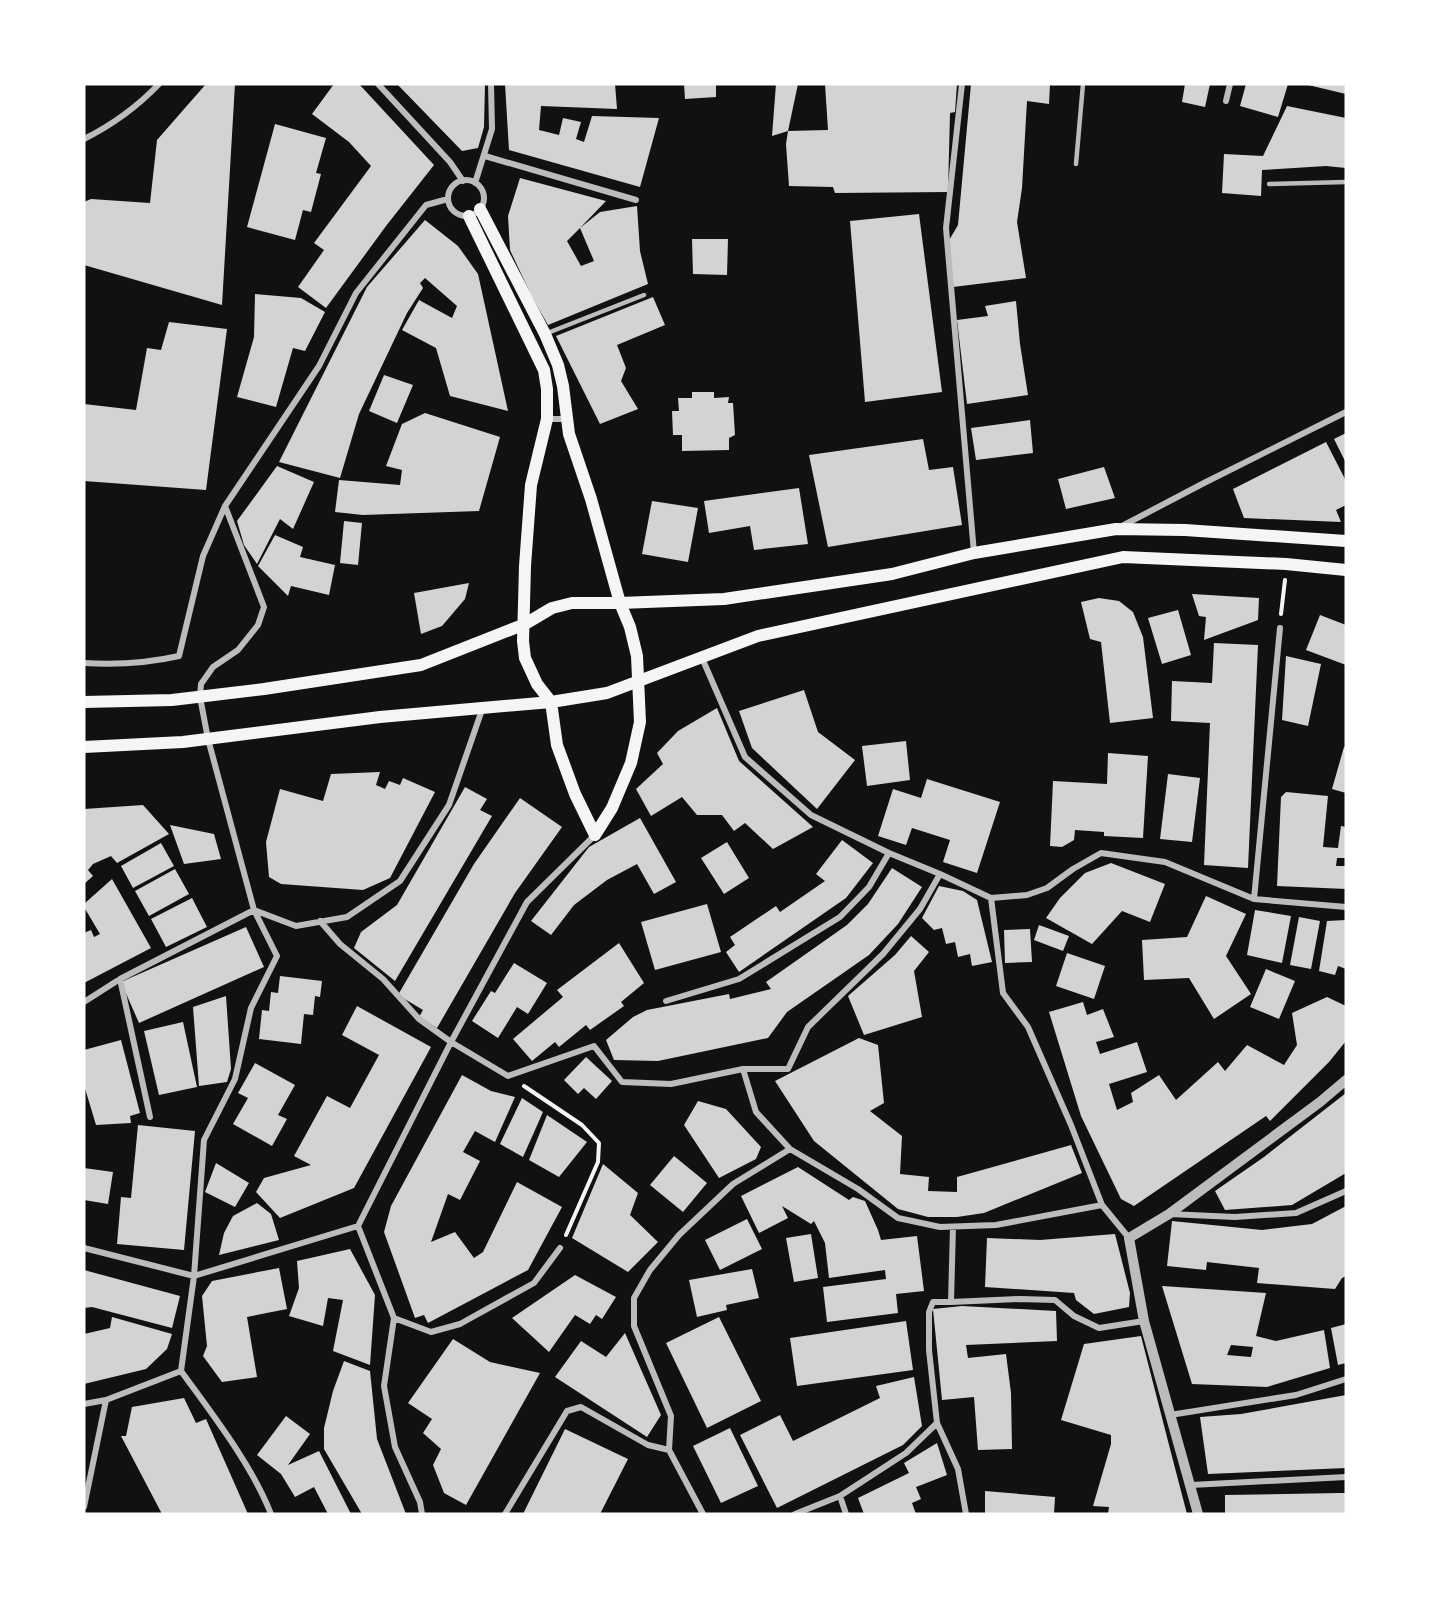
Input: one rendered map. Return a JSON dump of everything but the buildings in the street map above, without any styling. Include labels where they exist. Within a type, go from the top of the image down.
[{"type":"main road","points":[[480,209],[545,334],[558,365],[569,434],[591,500],[620,603],[630,627],[637,656],[640,722],[631,763],[612,808],[595,835]]},
{"type":"main road","points":[[469,216],[544,370],[547,389],[547,419],[531,485],[525,566],[523,641],[525,658],[537,684],[550,702],[557,745],[575,794],[595,835]]},
{"type":"main road","points":[[84,702],[172,700],[264,689],[421,665],[525,624],[552,608],[572,603],[724,599],[892,574],[974,553],[1116,529],[1185,530],[1346,541]]},
{"type":"main road","points":[[84,747],[183,742],[380,717],[550,702],[607,693],[758,636],[1123,557],[1286,564],[1346,570]]},
{"type":"street","points":[[84,139],[103,129],[137,105],[159,84]]},
{"type":"street","points":[[378,84],[450,162],[463,181]]},
{"type":"street","points":[[475,183],[492,129],[491,84]]},
{"type":"street","points":[[962,84],[946,228],[974,553]]},
{"type":"street","points":[[1226,101],[1230,84]]},
{"type":"street","points":[[485,156],[636,200]]},
{"type":"street","points":[[463,181],[475,183],[483,193],[484,199],[480,209],[469,216],[458,214],[449,205],[448,199],[452,187],[463,181]]},
{"type":"street","points":[[84,663],[151,662],[179,656],[203,556],[225,506],[319,366],[356,293],[426,205],[448,199]]},
{"type":"street","points":[[1116,529],[1346,412]]},
{"type":"street","points":[[547,419],[567,419]]},
{"type":"street","points":[[225,506],[264,608],[258,625],[238,650],[213,667],[201,684],[200,697],[208,739],[254,910],[277,956],[251,1008],[235,1079],[204,1140],[194,1276],[181,1371],[263,1493],[271,1514]]},
{"type":"street","points":[[1254,899],[1280,628]]},
{"type":"street","points":[[702,658],[745,757],[811,815],[889,853],[991,898],[1027,895],[1047,888],[1073,869],[1101,853],[1165,862],[1254,899],[1346,907]]},
{"type":"street","points":[[84,1002],[120,979],[254,910],[296,926],[347,917],[400,881],[449,805],[483,707]]},
{"type":"street","points":[[84,1248],[194,1276],[358,1226],[451,1042],[527,902],[595,835]]},
{"type":"street","points":[[666,1001],[739,979],[840,917],[870,887],[889,853]]},
{"type":"street","points":[[320,921],[340,944],[383,979],[419,1019],[451,1042],[508,1076],[594,1046],[622,1082],[671,1084],[744,1069],[788,1069],[808,1027],[883,954],[920,909],[940,874]]},
{"type":"street","points":[[991,898],[1003,993],[1028,1026],[1071,1125],[1102,1205],[1129,1238],[1144,1321],[1198,1514]]},
{"type":"street","points":[[120,979],[150,1117]]},
{"type":"street","points":[[744,1069],[756,1112],[790,1149],[858,1190],[898,1218],[940,1227],[996,1225],[1102,1205]]},
{"type":"street","points":[[1129,1238],[1169,1214],[1320,1102],[1346,1080]]},
{"type":"street","points":[[703,1514],[669,1450],[671,1416],[634,1326],[634,1298],[650,1270],[687,1227],[733,1184],[790,1149]]},
{"type":"street","points":[[1169,1214],[1235,1217],[1296,1213],[1346,1191]]},
{"type":"street","points":[[358,1226],[394,1318],[384,1386],[395,1447],[420,1502],[422,1514]]},
{"type":"street","points":[[951,1302],[953,1227]]},
{"type":"street","points":[[394,1318],[431,1332],[460,1324],[534,1283],[560,1248]]},
{"type":"street","points":[[966,1514],[958,1469],[936,1423],[928,1312],[933,1302],[1055,1300],[1074,1316],[1099,1328],[1144,1321]]},
{"type":"street","points":[[84,1404],[106,1400],[181,1371]]},
{"type":"street","points":[[1169,1415],[1296,1395],[1346,1379]]},
{"type":"street","points":[[84,1507],[106,1400]]},
{"type":"street","points":[[505,1514],[567,1411],[580,1407],[648,1445],[669,1450]]},
{"type":"street","points":[[795,1514],[840,1496],[906,1454],[936,1423]]},
{"type":"street","points":[[1191,1485],[1346,1477]]},
{"type":"street","points":[[840,1496],[846,1514]]},
{"type":"lane","points":[[1076,164],[1083,84]]},
{"type":"lane","points":[[1269,184],[1346,182]]},
{"type":"lane","points":[[545,334],[644,295]]},
{"type":"path","points":[[1280,628],[1286,564]]},
{"type":"path","points":[[508,1076],[582,1125],[599,1143],[598,1162],[560,1248]]}]
